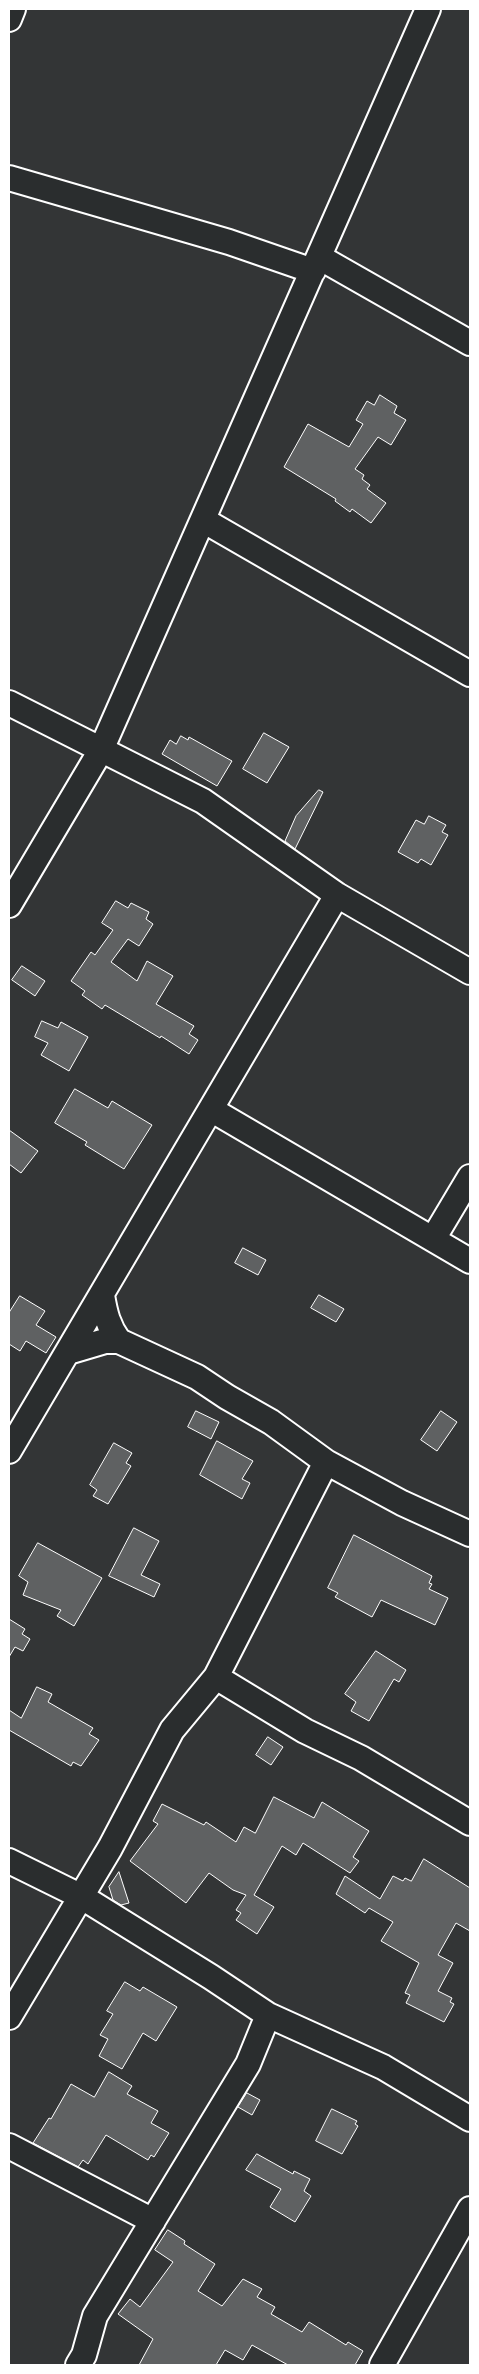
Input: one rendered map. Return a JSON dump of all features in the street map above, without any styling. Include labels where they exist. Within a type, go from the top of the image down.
[{"type":"street","points":[[9,19],[13,9]]},
{"type":"street","points":[[9,905],[102,750],[428,9]]},
{"type":"street","points":[[9,178],[230,242],[316,264],[470,343]]},
{"type":"street","points":[[203,520],[470,674]]},
{"type":"street","points":[[9,703],[203,801],[337,896],[470,972]]},
{"type":"street","points":[[9,1450],[337,896]]},
{"type":"street","points":[[212,1110],[470,1261]]},
{"type":"street","points":[[433,1239],[470,1177]]},
{"type":"street","points":[[102,1295],[106,1318],[111,1330],[119,1341]]},
{"type":"street","points":[[68,1352],[105,1341],[119,1341],[198,1377],[227,1397],[272,1422],[326,1462],[402,1503],[470,1534]]},
{"type":"street","points":[[9,1422],[31,1413]]},
{"type":"street","points":[[9,2017],[82,1897],[172,1730],[216,1678],[326,1462]]},
{"type":"street","points":[[216,1678],[305,1731],[361,1758],[470,1823]]},
{"type":"street","points":[[9,1861],[82,1897],[211,1977],[268,2015],[383,2067],[470,2119]]},
{"type":"street","points":[[78,2365],[84,2355],[95,2316],[248,2064],[268,2015]]},
{"type":"street","points":[[9,2146],[153,2220]]},
{"type":"street","points":[[382,2365],[470,2209]]},
{"type":"building","points":[[380,395],[397,406],[394,413],[406,420],[391,445],[378,437],[355,469],[364,475],[362,479],[370,485],[367,489],[386,503],[371,523],[352,509],[350,512],[335,501],[336,499],[284,467],[308,424],[349,447],[363,424],[356,420],[367,401],[374,405]]},
{"type":"building","points":[[264,733],[289,747],[267,783],[243,769]]},
{"type":"building","points":[[181,736],[188,740],[189,737],[232,761],[217,786],[162,754],[170,740],[176,744]]},
{"type":"building","points":[[319,790],[323,792],[295,849],[285,841],[296,816]]},
{"type":"building","points":[[429,816],[446,825],[442,832],[448,835],[431,865],[421,859],[418,863],[398,852],[416,820],[424,824]]},
{"type":"building","points":[[116,901],[128,908],[131,903],[149,912],[146,919],[153,924],[139,946],[128,939],[111,962],[137,981],[147,961],[173,976],[156,1004],[194,1026],[189,1034],[198,1040],[189,1054],[105,1005],[102,1009],[82,995],[85,991],[71,981],[91,952],[95,955],[113,930],[102,923]]},
{"type":"building","points":[[22,966],[45,981],[35,996],[12,980]]},
{"type":"building","points":[[42,1021],[58,1028],[61,1022],[88,1037],[69,1071],[41,1055],[48,1043],[35,1037]]},
{"type":"building","points":[[75,1089],[108,1108],[112,1101],[152,1125],[124,1169],[85,1145],[87,1142],[55,1123]]},
{"type":"building","points":[[9,1130],[38,1151],[21,1173],[9,1164]]},
{"type":"building","points":[[243,1248],[266,1260],[258,1275],[235,1263]]},
{"type":"building","points":[[319,1295],[344,1309],[336,1322],[311,1308]]},
{"type":"building","points":[[20,1296],[45,1311],[36,1325],[56,1337],[46,1353],[26,1341],[20,1351],[9,1344],[9,1313]]},
{"type":"building","points":[[196,1411],[219,1422],[211,1439],[188,1427]]},
{"type":"building","points":[[441,1411],[457,1422],[437,1451],[421,1440]]},
{"type":"building","points":[[217,1441],[253,1461],[242,1479],[250,1483],[242,1499],[200,1475]]},
{"type":"building","points":[[114,1443],[132,1453],[126,1463],[131,1466],[108,1504],[93,1496],[97,1490],[90,1485]]},
{"type":"building","points":[[134,1528],[159,1541],[141,1575],[160,1584],[154,1597],[109,1576]]},
{"type":"building","points":[[354,1535],[432,1576],[429,1583],[432,1584],[429,1589],[448,1598],[435,1625],[381,1600],[372,1617],[335,1597],[338,1593],[328,1588]]},
{"type":"building","points":[[38,1543],[102,1578],[74,1626],[57,1616],[61,1610],[23,1595],[28,1582],[19,1576]]},
{"type":"building","points":[[9,1619],[25,1629],[22,1634],[30,1639],[23,1651],[15,1647],[9,1657]]},
{"type":"building","points":[[376,1651],[406,1670],[399,1682],[394,1679],[369,1721],[351,1711],[356,1702],[345,1694]]},
{"type":"building","points":[[37,1687],[52,1694],[48,1702],[93,1728],[89,1734],[99,1740],[81,1766],[73,1762],[71,1766],[9,1730],[9,1710],[21,1718]]},
{"type":"building","points":[[268,1737],[283,1747],[271,1765],[256,1755]]},
{"type":"building","points":[[274,1797],[314,1818],[322,1802],[369,1831],[353,1857],[359,1861],[350,1873],[303,1843],[296,1855],[282,1846],[254,1895],[274,1907],[257,1934],[236,1920],[241,1913],[236,1910],[246,1895],[233,1890],[209,1873],[186,1903],[130,1861],[158,1824],[153,1821],[162,1804],[204,1825],[206,1822],[236,1842],[244,1827],[255,1833]]},
{"type":"building","points":[[424,1859],[470,1888],[470,1931],[456,1923],[438,1955],[453,1963],[438,1991],[452,1998],[450,2002],[454,2004],[444,2022],[406,2003],[410,1995],[405,1993],[419,1963],[381,1941],[393,1922],[369,1908],[365,1913],[336,1894],[345,1876],[380,1899],[393,1876],[403,1881],[405,1878],[411,1881]]},
{"type":"building","points":[[119,1872],[129,1903],[121,1905],[113,1900],[109,1887]]},
{"type":"building","points":[[125,1982],[140,1991],[143,1987],[177,2007],[156,2041],[143,2033],[122,2069],[99,2056],[108,2039],[100,2035],[113,2014],[107,2011]]},
{"type":"building","points":[[109,2072],[132,2086],[127,2094],[158,2111],[151,2123],[169,2133],[154,2157],[151,2155],[148,2160],[106,2135],[88,2164],[83,2160],[78,2167],[33,2143],[49,2118],[51,2119],[71,2084],[94,2097]]},
{"type":"building","points":[[247,2093],[260,2100],[252,2115],[238,2107]]},
{"type":"building","points":[[332,2109],[357,2121],[355,2124],[358,2126],[342,2154],[316,2141]]},
{"type":"building","points":[[257,2154],[293,2174],[294,2171],[310,2179],[304,2191],[311,2196],[295,2222],[270,2207],[281,2189],[246,2170]]},
{"type":"building","points":[[168,2230],[185,2241],[184,2244],[215,2264],[198,2291],[222,2306],[243,2279],[262,2289],[257,2297],[275,2307],[271,2314],[302,2332],[309,2322],[346,2345],[348,2342],[363,2351],[355,2365],[288,2365],[252,2345],[243,2360],[225,2350],[216,2365],[139,2365],[153,2339],[118,2314],[130,2299],[140,2307],[173,2262],[155,2250]]}]
